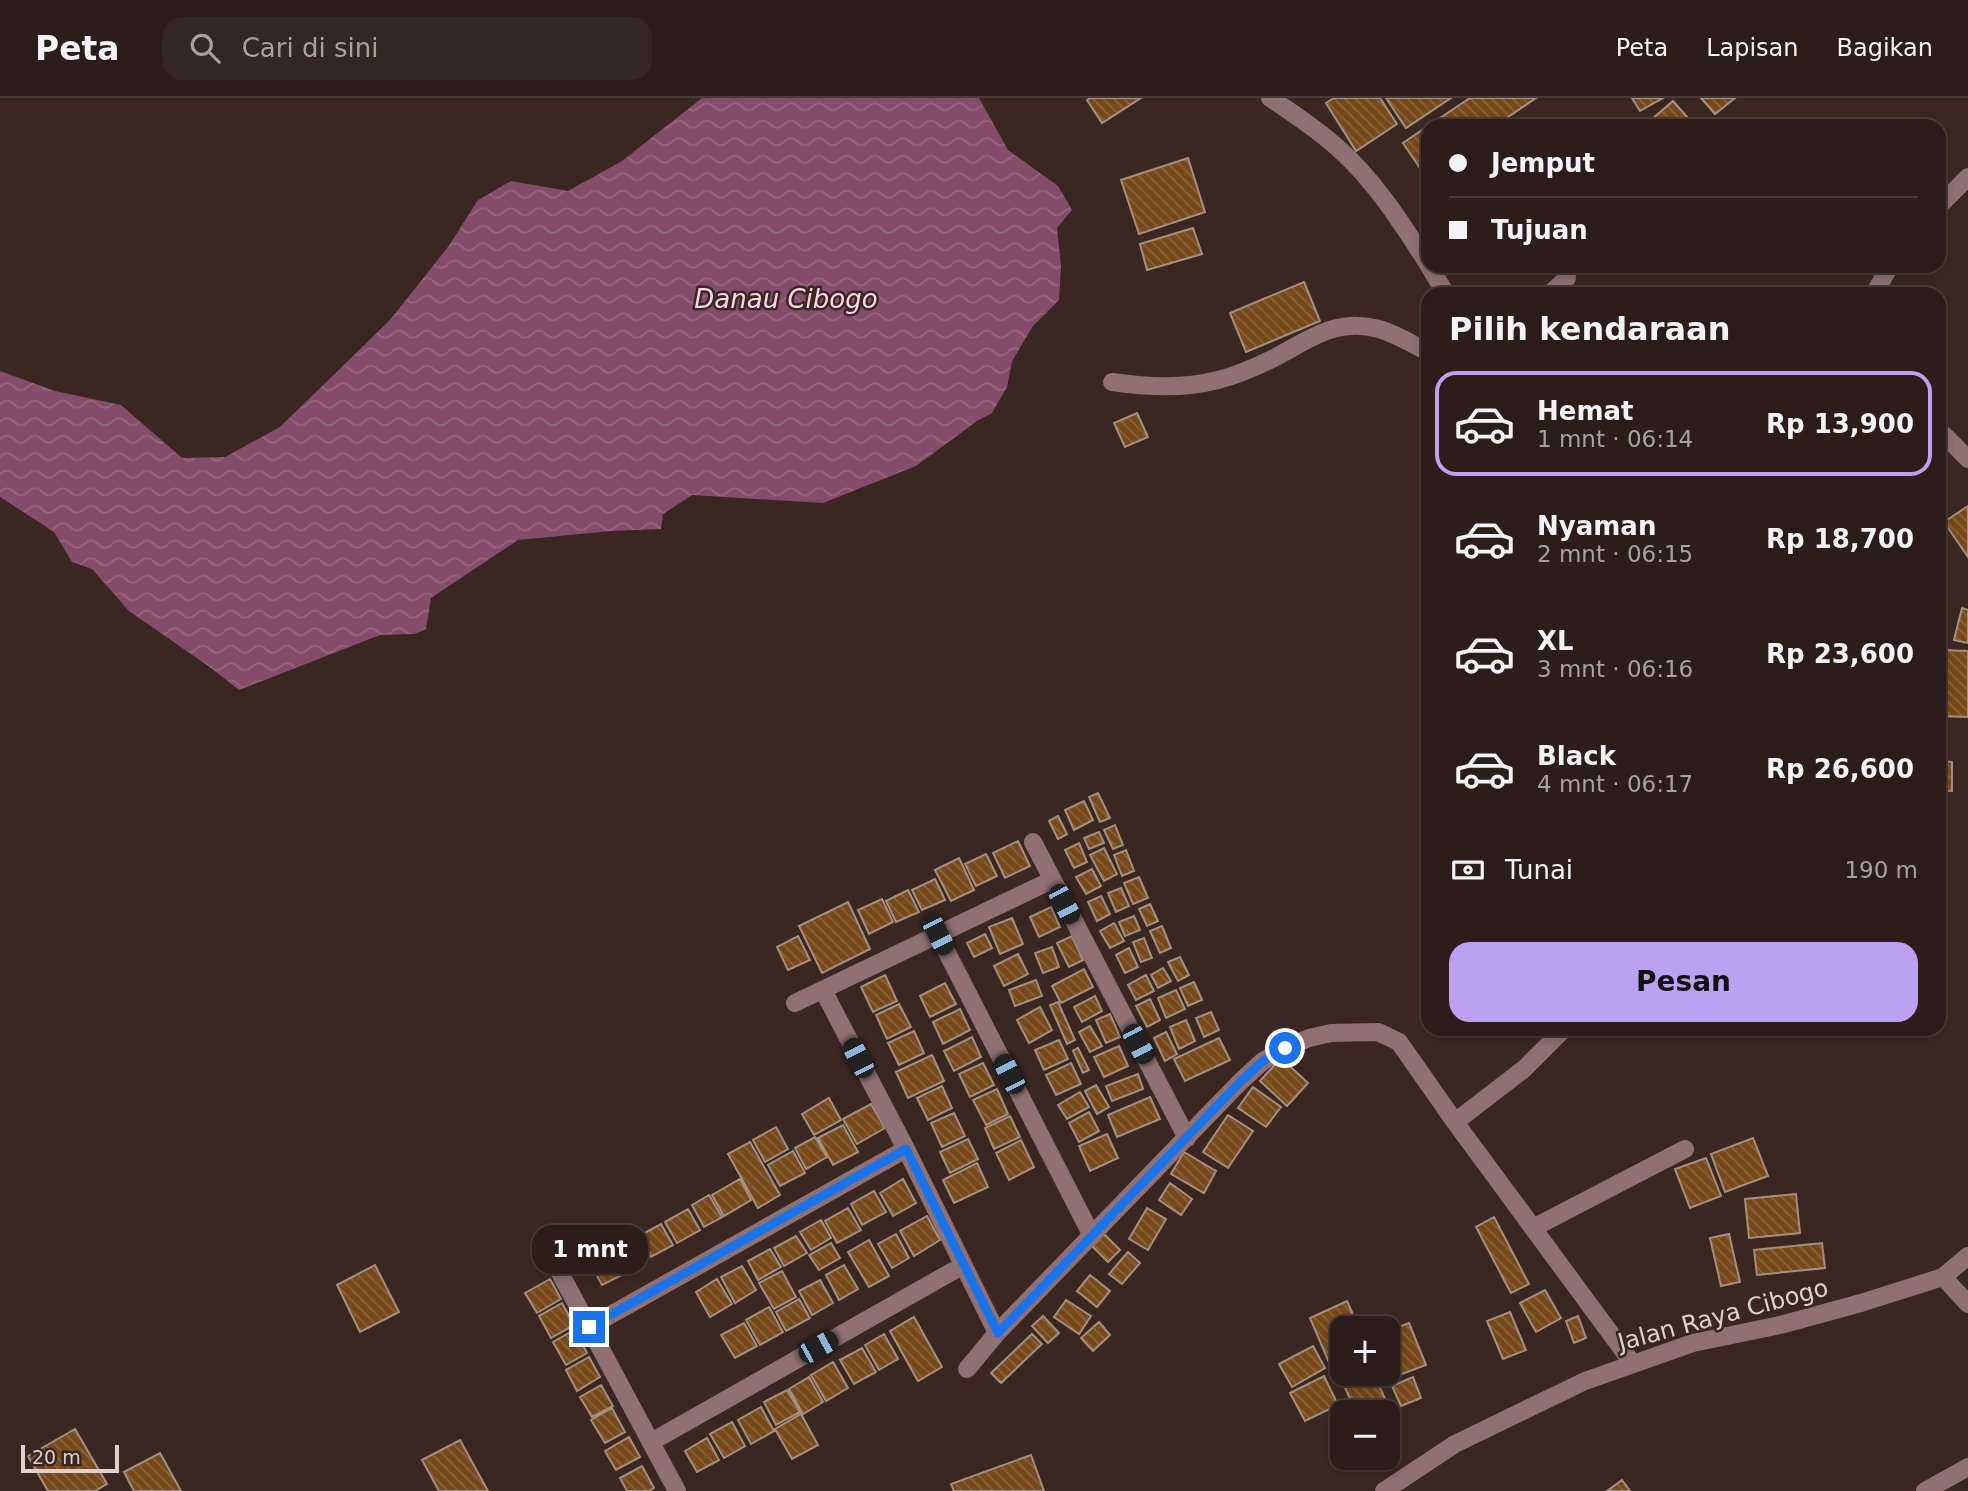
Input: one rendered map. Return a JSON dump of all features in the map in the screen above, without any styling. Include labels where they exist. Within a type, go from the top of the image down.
[{"type":"street","points":[[1270,98],[1304,120],[1341,151],[1371,183],[1421,253]]},
{"type":"street","points":[[1946,199],[1968,177]]},
{"type":"street","points":[[1557,287],[1567,278]]},
{"type":"street","points":[[1112,382],[1178,387],[1218,380],[1272,359],[1323,331],[1343,326],[1377,328],[1421,348]]},
{"type":"street","points":[[1946,437],[1968,460]]},
{"type":"street","points":[[1033,842],[1186,1138]]},
{"type":"street","points":[[795,1003],[1052,880]]},
{"type":"street","points":[[938,935],[1091,1236]]},
{"type":"street","points":[[823,990],[998,1333]]},
{"type":"street","points":[[967,1369],[1091,1236],[1263,1061],[1309,1038],[1356,1031],[1378,1032],[1399,1042],[1633,1364]]},
{"type":"street","points":[[1455,1122],[1524,1069],[1557,1036]]},
{"type":"street","points":[[589,1327],[906,1149]]},
{"type":"street","points":[[1532,1228],[1685,1149]]},
{"type":"street","name":"Jalan Raya Cibogo","points":[[1384,1491],[1455,1444],[1585,1381],[1693,1343],[1780,1325],[1944,1277],[1968,1256]]},
{"type":"street","points":[[651,1442],[962,1266]]},
{"type":"street","points":[[560,1273],[677,1491]]},
{"type":"street","points":[[1944,1277],[1968,1304]]},
{"type":"street","points":[[1925,1491],[1968,1467]]},
{"type":"water","name":"Danau Cibogo","points":[[702,98],[979,98],[1008,150],[1058,186],[1072,210],[1057,228],[1061,266],[1059,300],[1033,326],[1012,361],[1007,387],[992,413],[916,466],[823,503],[692,495],[663,514],[661,529],[518,540],[431,598],[426,629],[414,634],[380,635],[239,690],[129,611],[92,569],[72,562],[54,532],[0,497],[0,371],[55,391],[121,405],[182,458],[225,457],[280,427],[390,320],[448,247],[478,200],[511,181],[568,191],[622,161]]},
{"type":"building","points":[[1141,98],[1102,123],[1087,100]]},
{"type":"building","points":[[1334,98],[1380,98],[1397,124],[1356,151],[1326,103]]},
{"type":"building","points":[[1386,98],[1451,98],[1406,128]]},
{"type":"building","points":[[1470,98],[1536,98],[1505,119],[1438,119]]},
{"type":"building","points":[[1632,98],[1663,98],[1640,111]]},
{"type":"building","points":[[1701,98],[1735,98],[1715,114]]},
{"type":"building","points":[[1673,101],[1689,119],[1652,119]]},
{"type":"building","points":[[1421,131],[1421,170],[1403,143]]},
{"type":"building","points":[[1188,158],[1205,212],[1139,234],[1121,180]]},
{"type":"building","points":[[1193,228],[1202,254],[1147,270],[1140,244]]},
{"type":"building","points":[[1304,282],[1320,321],[1246,352],[1230,313]]},
{"type":"building","points":[[1137,413],[1148,437],[1125,447],[1114,423]]},
{"type":"building","points":[[1968,506],[1968,557],[1946,525],[1946,521]]},
{"type":"building","points":[[1962,608],[1968,610],[1968,643],[1954,640]]},
{"type":"building","points":[[1946,650],[1968,651],[1968,717],[1946,716]]},
{"type":"building","points":[[1946,762],[1952,762],[1952,791],[1946,791]]},
{"type":"building","points":[[1098,793],[1110,818],[1100,822],[1089,797]]},
{"type":"building","points":[[1084,801],[1093,820],[1074,830],[1065,810]]},
{"type":"building","points":[[1058,816],[1067,834],[1058,839],[1049,821]]},
{"type":"building","points":[[1115,825],[1123,845],[1113,849],[1104,830]]},
{"type":"building","points":[[1099,832],[1104,843],[1089,849],[1084,838]]},
{"type":"building","points":[[1018,841],[1030,866],[1005,878],[993,853]]},
{"type":"building","points":[[1079,843],[1087,862],[1074,868],[1065,850]]},
{"type":"building","points":[[1104,848],[1117,874],[1104,881],[1090,855]]},
{"type":"building","points":[[1126,850],[1134,871],[1122,876],[1114,855]]},
{"type":"building","points":[[986,854],[997,876],[976,886],[965,864]]},
{"type":"building","points":[[959,858],[974,890],[951,901],[935,870]]},
{"type":"building","points":[[1092,869],[1101,886],[1086,894],[1076,877]]},
{"type":"building","points":[[1139,877],[1148,898],[1133,904],[1124,883]]},
{"type":"building","points":[[935,879],[945,900],[922,910],[912,890]]},
{"type":"building","points":[[1121,888],[1129,906],[1116,912],[1108,893]]},
{"type":"building","points":[[908,890],[919,912],[896,922],[886,901]]},
{"type":"building","points":[[1101,896],[1110,914],[1097,921],[1088,902]]},
{"type":"building","points":[[882,899],[893,922],[869,934],[858,910]]},
{"type":"building","points":[[848,902],[870,949],[822,973],[799,926]]},
{"type":"building","points":[[1150,904],[1158,921],[1147,926],[1139,909]]},
{"type":"building","points":[[1051,907],[1060,927],[1039,937],[1030,917]]},
{"type":"building","points":[[1134,916],[1140,930],[1125,936],[1119,922]]},
{"type":"building","points":[[1012,918],[1023,944],[1000,954],[989,927]]},
{"type":"building","points":[[1114,923],[1124,941],[1110,948],[1100,931]]},
{"type":"building","points":[[1162,926],[1171,948],[1160,953],[1150,931]]},
{"type":"building","points":[[985,934],[992,948],[974,957],[967,943]]},
{"type":"building","points":[[798,936],[810,960],[788,970],[777,947]]},
{"type":"building","points":[[1072,936],[1083,960],[1069,967],[1057,943]]},
{"type":"building","points":[[1144,938],[1152,958],[1141,962],[1133,942]]},
{"type":"building","points":[[1052,947],[1059,967],[1043,973],[1035,953]]},
{"type":"building","points":[[1129,948],[1138,967],[1125,973],[1116,955]]},
{"type":"building","points":[[1018,954],[1028,974],[1004,986],[994,966]]},
{"type":"building","points":[[1180,957],[1189,975],[1178,981],[1168,962]]},
{"type":"building","points":[[1163,968],[1171,981],[1158,988],[1151,975]]},
{"type":"building","points":[[1084,969],[1093,987],[1061,1003],[1052,986]]},
{"type":"building","points":[[885,975],[897,1001],[873,1012],[861,987]]},
{"type":"building","points":[[1146,975],[1154,991],[1136,1000],[1128,985]]},
{"type":"building","points":[[1036,980],[1042,996],[1015,1006],[1009,990]]},
{"type":"building","points":[[1194,982],[1202,1000],[1188,1006],[1180,988]]},
{"type":"building","points":[[945,983],[956,1004],[930,1017],[920,996]]},
{"type":"building","points":[[1176,990],[1185,1009],[1166,1018],[1158,998]]},
{"type":"building","points":[[1095,996],[1102,1011],[1082,1022],[1074,1007]]},
{"type":"building","points":[[1150,999],[1160,1020],[1147,1027],[1136,1006]]},
{"type":"building","points":[[1058,1002],[1075,1040],[1067,1044],[1050,1005]]},
{"type":"building","points":[[899,1004],[911,1027],[887,1039],[876,1015]]},
{"type":"building","points":[[1040,1007],[1052,1030],[1029,1043],[1017,1020]]},
{"type":"building","points":[[960,1009],[970,1030],[943,1044],[933,1022]]},
{"type":"building","points":[[1211,1012],[1219,1030],[1204,1037],[1196,1018]]},
{"type":"building","points":[[1110,1014],[1120,1037],[1106,1043],[1096,1020]]},
{"type":"building","points":[[1186,1020],[1195,1041],[1179,1049],[1170,1027]]},
{"type":"building","points":[[1090,1026],[1102,1046],[1090,1052],[1079,1032]]},
{"type":"building","points":[[914,1031],[924,1053],[899,1065],[888,1043]]},
{"type":"building","points":[[1166,1032],[1177,1054],[1165,1061],[1154,1038]]},
{"type":"building","points":[[972,1037],[981,1057],[954,1071],[944,1051]]},
{"type":"building","points":[[1219,1038],[1230,1060],[1185,1081],[1174,1059]]},
{"type":"building","points":[[1059,1040],[1068,1059],[1044,1070],[1035,1050]]},
{"type":"building","points":[[1119,1046],[1128,1066],[1104,1077],[1094,1057]]},
{"type":"building","points":[[1078,1048],[1089,1070],[1083,1073],[1073,1051]]},
{"type":"building","points":[[932,1055],[944,1081],[908,1098],[896,1072]]},
{"type":"building","points":[[1281,1058],[1308,1083],[1287,1106],[1260,1081]]},
{"type":"building","points":[[983,1063],[994,1085],[970,1097],[959,1074]]},
{"type":"building","points":[[1071,1063],[1081,1084],[1056,1095],[1046,1075]]},
{"type":"building","points":[[1138,1074],[1143,1089],[1112,1101],[1106,1086]]},
{"type":"building","points":[[1096,1085],[1109,1107],[1097,1114],[1085,1091]]},
{"type":"building","points":[[942,1086],[952,1108],[928,1120],[917,1098]]},
{"type":"building","points":[[1253,1087],[1281,1107],[1266,1127],[1238,1108]]},
{"type":"building","points":[[997,1089],[1008,1114],[986,1125],[973,1100]]},
{"type":"building","points":[[1080,1092],[1089,1107],[1067,1119],[1058,1105]]},
{"type":"building","points":[[1150,1097],[1160,1119],[1117,1137],[1108,1115]]},
{"type":"building","points":[[829,1098],[841,1120],[814,1135],[802,1114]]},
{"type":"building","points":[[871,1104],[885,1128],[857,1144],[843,1119]]},
{"type":"building","points":[[1089,1112],[1099,1131],[1079,1142],[1069,1123]]},
{"type":"building","points":[[954,1113],[965,1136],[942,1147],[931,1123]]},
{"type":"building","points":[[1228,1115],[1253,1131],[1228,1168],[1203,1152]]},
{"type":"building","points":[[1010,1116],[1020,1137],[994,1149],[985,1128]]},
{"type":"building","points":[[843,1125],[858,1152],[833,1165],[818,1138]]},
{"type":"building","points":[[776,1127],[788,1149],[765,1162],[753,1140]]},
{"type":"building","points":[[1107,1134],[1118,1158],[1090,1171],[1079,1146]]},
{"type":"building","points":[[815,1137],[827,1157],[806,1169],[795,1148]]},
{"type":"building","points":[[1753,1138],[1768,1176],[1725,1192],[1711,1154]]},
{"type":"building","points":[[968,1139],[978,1159],[950,1173],[940,1152]]},
{"type":"building","points":[[1021,1140],[1034,1167],[1009,1180],[996,1153]]},
{"type":"building","points":[[750,1142],[780,1195],[758,1208],[728,1154]]},
{"type":"building","points":[[793,1151],[805,1173],[780,1186],[768,1165]]},
{"type":"building","points":[[1184,1152],[1216,1171],[1204,1193],[1171,1174]]},
{"type":"building","points":[[1706,1158],[1721,1196],[1690,1208],[1675,1169]]},
{"type":"building","points":[[977,1163],[988,1187],[954,1203],[943,1180]]},
{"type":"building","points":[[740,1179],[751,1200],[724,1216],[712,1195]]},
{"type":"building","points":[[903,1179],[916,1203],[893,1216],[880,1193]]},
{"type":"building","points":[[1170,1183],[1192,1199],[1181,1215],[1159,1200]]},
{"type":"building","points":[[874,1191],[886,1212],[862,1225],[851,1204]]},
{"type":"building","points":[[1796,1194],[1800,1233],[1749,1238],[1745,1199]]},
{"type":"building","points":[[709,1195],[722,1217],[704,1227],[692,1205]]},
{"type":"building","points":[[848,1208],[861,1230],[837,1243],[825,1221]]},
{"type":"building","points":[[1147,1208],[1166,1219],[1148,1250],[1129,1239]]},
{"type":"building","points":[[688,1209],[700,1230],[677,1243],[665,1222]]},
{"type":"building","points":[[927,1216],[940,1240],[914,1256],[900,1231]]},
{"type":"building","points":[[1494,1217],[1529,1284],[1511,1293],[1476,1227]]},
{"type":"building","points":[[821,1220],[831,1238],[811,1250],[800,1232]]},
{"type":"building","points":[[661,1224],[673,1245],[651,1257],[639,1236]]},
{"type":"building","points":[[896,1234],[909,1258],[892,1268],[878,1244]]},
{"type":"building","points":[[1104,1234],[1120,1250],[1108,1262],[1092,1246]]},
{"type":"building","points":[[1729,1234],[1740,1282],[1721,1286],[1710,1238]]},
{"type":"building","points":[[796,1236],[807,1253],[784,1266],[774,1248]]},
{"type":"building","points":[[869,1240],[889,1276],[869,1287],[848,1252]]},
{"type":"building","points":[[633,1241],[645,1261],[624,1272],[613,1253]]},
{"type":"building","points":[[831,1243],[840,1258],[819,1270],[809,1255]]},
{"type":"building","points":[[1822,1243],[1825,1268],[1757,1275],[1754,1250]]},
{"type":"building","points":[[770,1249],[781,1267],[758,1280],[748,1261]]},
{"type":"building","points":[[1128,1252],[1140,1263],[1122,1284],[1109,1274]]},
{"type":"building","points":[[610,1253],[622,1275],[602,1285],[590,1263]]},
{"type":"building","points":[[375,1265],[399,1312],[360,1332],[337,1285]]},
{"type":"building","points":[[844,1265],[858,1289],[839,1300],[826,1275]]},
{"type":"building","points":[[742,1266],[756,1290],[735,1303],[721,1277]]},
{"type":"building","points":[[782,1271],[796,1297],[774,1309],[759,1283]]},
{"type":"building","points":[[1090,1275],[1110,1291],[1097,1307],[1077,1291]]},
{"type":"building","points":[[550,1279],[561,1299],[537,1313],[525,1293]]},
{"type":"building","points":[[717,1279],[732,1304],[710,1317],[696,1292]]},
{"type":"building","points":[[820,1280],[833,1303],[812,1315],[799,1291]]},
{"type":"building","points":[[1545,1290],[1561,1318],[1536,1332],[1520,1303]]},
{"type":"building","points":[[799,1299],[810,1318],[786,1331],[776,1312]]},
{"type":"building","points":[[1066,1300],[1091,1316],[1079,1334],[1054,1317]]},
{"type":"building","points":[[1347,1301],[1354,1316],[1330,1316],[1330,1365],[1310,1318]]},
{"type":"building","points":[[562,1303],[574,1325],[551,1338],[539,1316]]},
{"type":"building","points":[[769,1307],[783,1332],[760,1345],[746,1320]]},
{"type":"building","points":[[1510,1312],[1526,1350],[1503,1359],[1487,1321]]},
{"type":"building","points":[[1043,1316],[1059,1333],[1048,1343],[1032,1326]]},
{"type":"building","points":[[1578,1316],[1586,1338],[1574,1343],[1566,1321]]},
{"type":"building","points":[[914,1317],[942,1367],[918,1381],[890,1331]]},
{"type":"building","points":[[1099,1322],[1110,1335],[1093,1351],[1081,1338]]},
{"type":"building","points":[[744,1323],[757,1346],[735,1358],[721,1335]]},
{"type":"building","points":[[1409,1323],[1426,1365],[1400,1375],[1400,1326]]},
{"type":"building","points":[[574,1330],[587,1353],[566,1365],[553,1342]]},
{"type":"building","points":[[884,1334],[898,1359],[879,1370],[865,1345]]},
{"type":"building","points":[[1032,1334],[1042,1344],[1001,1383],[991,1373]]},
{"type":"building","points":[[1313,1346],[1325,1368],[1292,1387],[1279,1364]]},
{"type":"building","points":[[862,1348],[876,1372],[854,1384],[840,1360]]},
{"type":"building","points":[[589,1357],[600,1377],[577,1391],[566,1370]]},
{"type":"building","points":[[833,1362],[848,1388],[826,1401],[811,1375]]},
{"type":"building","points":[[1324,1376],[1336,1400],[1330,1400],[1330,1409],[1305,1421],[1290,1393]]},
{"type":"building","points":[[809,1377],[823,1402],[803,1414],[789,1389]]},
{"type":"building","points":[[1413,1377],[1421,1398],[1401,1406],[1392,1386],[1400,1386],[1400,1383]]},
{"type":"building","points":[[601,1385],[613,1406],[592,1417],[580,1397]]},
{"type":"building","points":[[1344,1386],[1379,1386],[1386,1400],[1351,1400]]},
{"type":"building","points":[[787,1390],[800,1412],[776,1425],[764,1402]]},
{"type":"building","points":[[761,1407],[774,1431],[751,1444],[738,1420]]},
{"type":"building","points":[[612,1408],[625,1432],[605,1443],[591,1420]]},
{"type":"building","points":[[801,1414],[818,1445],[792,1459],[775,1429]]},
{"type":"building","points":[[732,1422],[745,1446],[724,1458],[710,1434]]},
{"type":"building","points":[[75,1429],[107,1484],[95,1491],[48,1491],[28,1456]]},
{"type":"building","points":[[629,1437],[640,1457],[616,1470],[605,1451]]},
{"type":"building","points":[[707,1438],[719,1460],[697,1472],[685,1451]]},
{"type":"building","points":[[460,1440],[488,1491],[439,1491],[422,1460]]},
{"type":"building","points":[[160,1453],[181,1491],[134,1491],[124,1472]]},
{"type":"building","points":[[1031,1455],[1044,1491],[954,1491],[951,1484]]},
{"type":"building","points":[[642,1466],[654,1488],[649,1491],[627,1491],[620,1478]]},
{"type":"building","points":[[1622,1480],[1630,1491],[1607,1491]]},
{"type":"route","points":[[589,1327],[906,1149],[962,1266],[998,1333],[1240,1082],[1263,1061],[1285,1048]]}]
